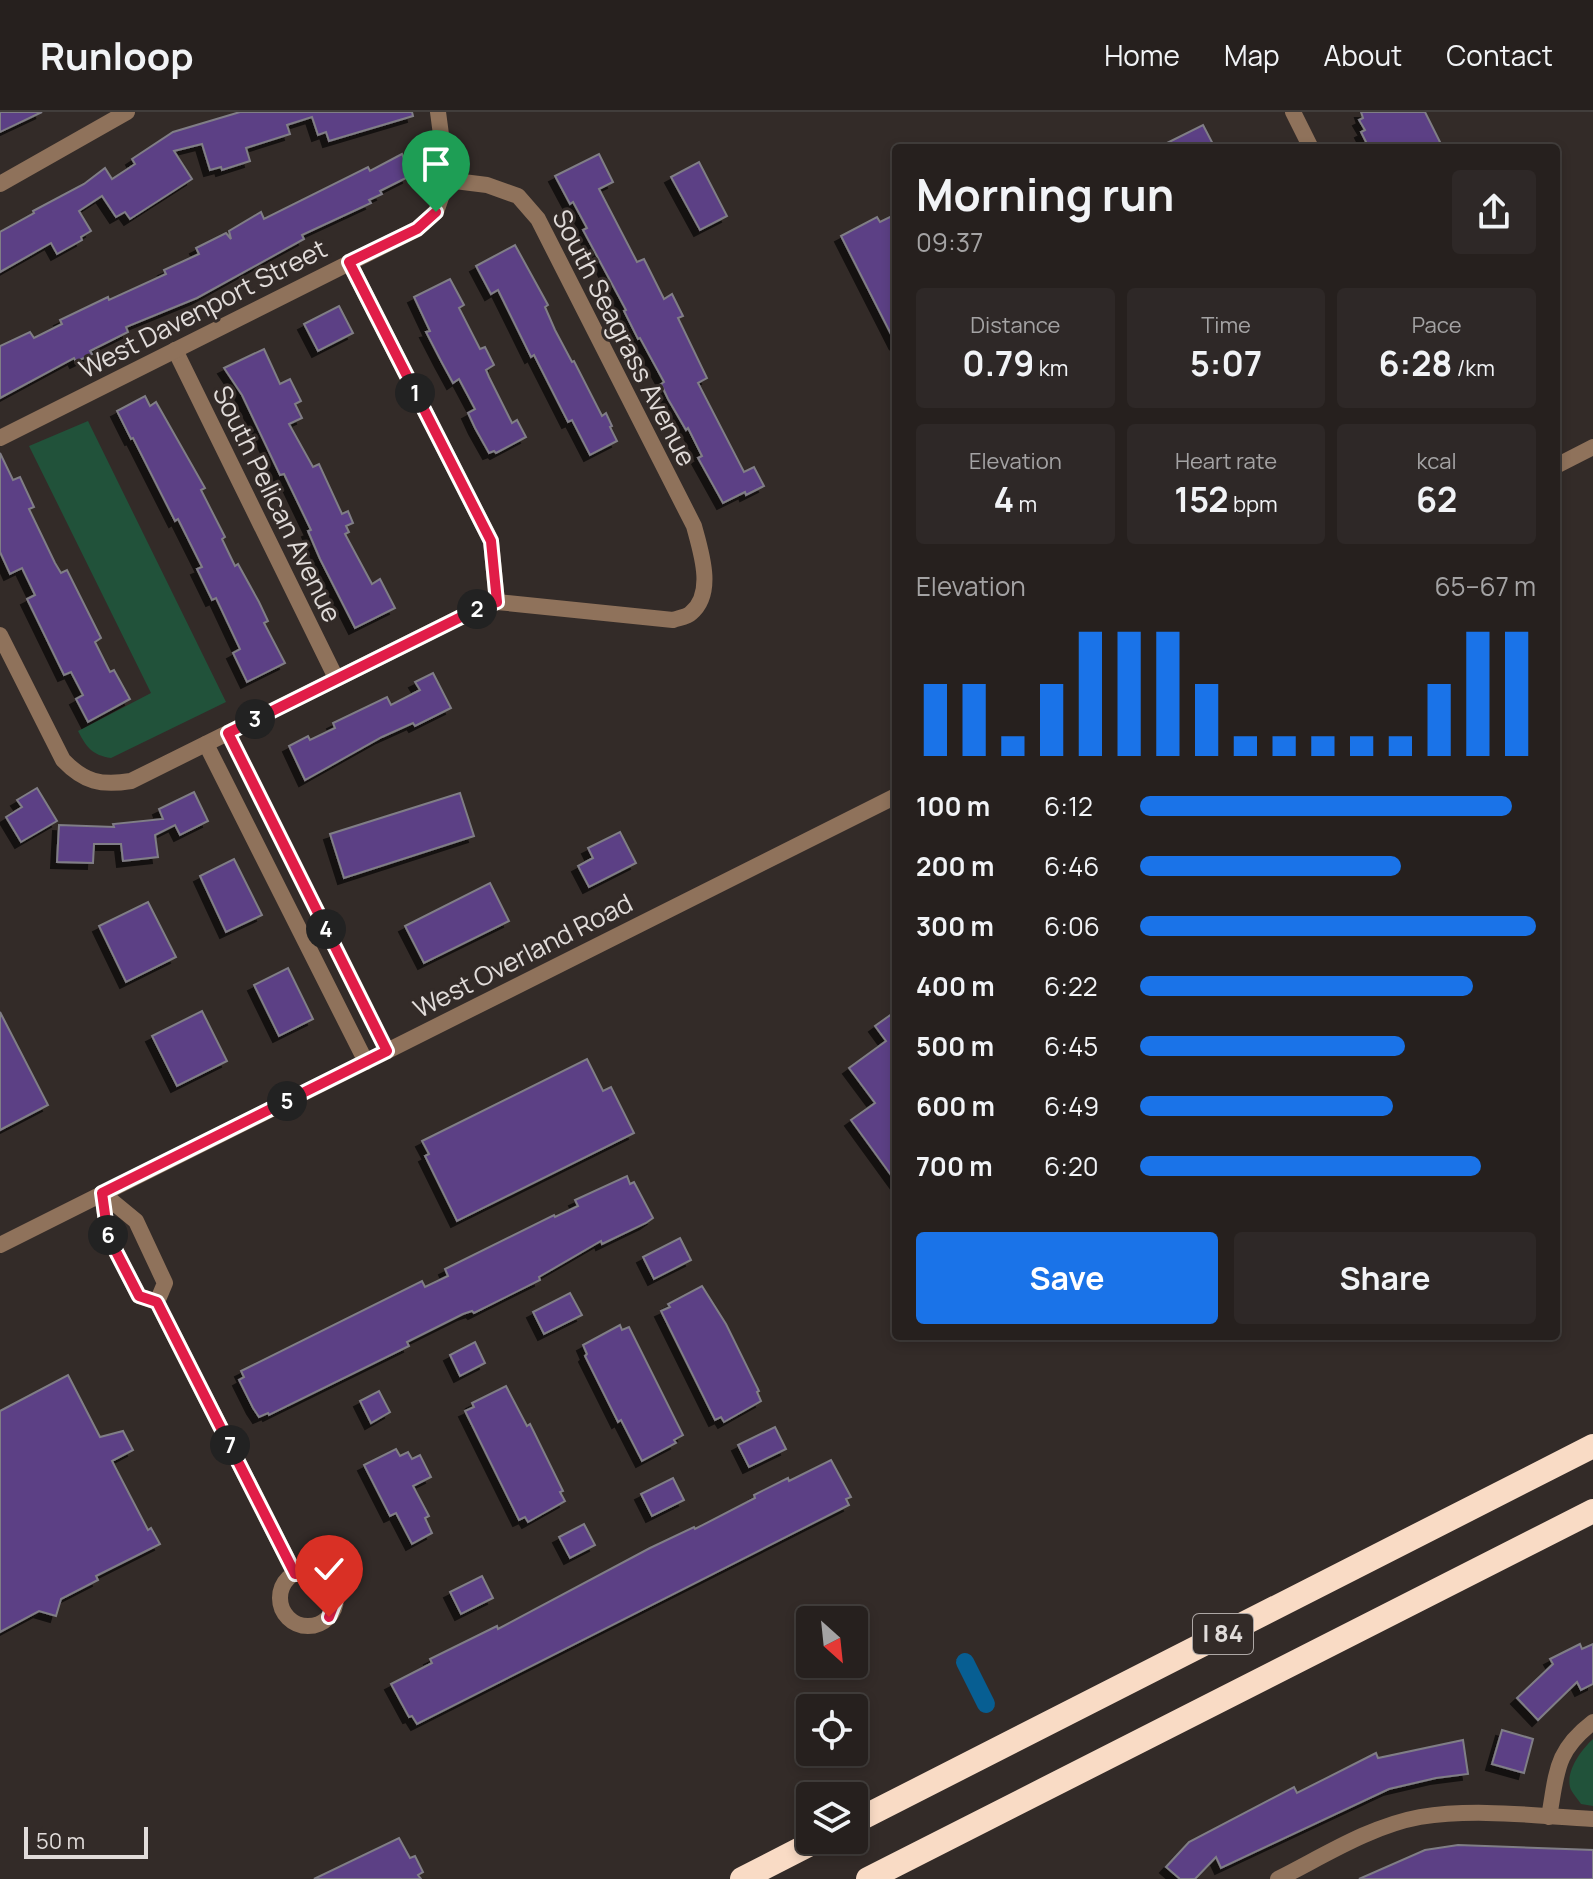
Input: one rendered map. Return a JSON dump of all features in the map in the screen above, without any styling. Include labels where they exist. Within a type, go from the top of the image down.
[{"type":"highway","name":"I 84","points":[[868,1815],[1593,1446]]},
{"type":"highway","name":"I 84","points":[[868,1879],[1593,1511]]},
{"type":"highway","points":[[742,1879],[796,1851]]},
{"type":"street","points":[[0,184],[127,112]]},
{"type":"street","points":[[438,112],[447,180]]},
{"type":"street","points":[[1293,112],[1309,144]]},
{"type":"street","name":"West Davenport Street","points":[[0,438],[417,229],[436,212],[447,180]]},
{"type":"street","name":"South Seagrass Avenue","points":[[447,180],[487,185],[518,196],[538,219],[694,526],[702,555],[704,595],[690,614],[673,620],[497,602]]},
{"type":"street","points":[[0,635],[63,760],[76,774],[91,782],[110,784],[131,781],[336,678],[497,602],[491,541],[349,262]]},
{"type":"street","name":"South Pelican Avenue","points":[[175,350],[336,678]]},
{"type":"street","points":[[1560,464],[1593,447]]},
{"type":"street","points":[[228,733],[387,1051]]},
{"type":"street","points":[[206,744],[366,1062]]},
{"type":"street","name":"West Overland Road","points":[[0,1245],[892,798]]},
{"type":"street","points":[[102,1193],[136,1221],[165,1283],[157,1302]]},
{"type":"street","points":[[102,1193],[108,1236],[139,1296],[157,1302],[295,1574]]},
{"type":"street","points":[[1549,1817],[1560,1759],[1573,1737],[1593,1722]]},
{"type":"street","points":[[1278,1879],[1376,1831],[1418,1817],[1469,1813],[1593,1819]]},
{"type":"green space","points":[[88,421],[226,702],[111,758],[91,750],[78,731],[151,693],[29,446]]},
{"type":"green space","points":[[1593,1739],[1593,1806],[1581,1804],[1569,1780],[1576,1760]]},
{"type":"building","points":[[0,112],[42,112],[0,132]]},
{"type":"building","points":[[240,112],[412,112],[413,116],[329,141],[326,132],[318,135],[312,117],[287,125],[290,134],[246,148],[250,161],[222,170],[221,167],[210,170],[202,144],[174,151],[192,179],[130,219],[125,212],[116,217],[102,196],[79,211],[91,231],[81,237],[82,240],[57,254],[51,243],[0,272],[0,232],[84,184],[105,168],[112,179],[135,164],[132,159],[173,132]]},
{"type":"building","points":[[1361,112],[1425,112],[1441,144],[1367,144],[1361,132],[1365,130],[1359,120],[1363,118]]},
{"type":"building","points":[[1203,125],[1213,144],[1165,144]]},
{"type":"building","points":[[402,154],[410,171],[406,173],[408,177],[380,191],[382,194],[369,200],[371,203],[302,235],[304,239],[197,298],[126,327],[128,332],[90,351],[92,354],[76,362],[74,358],[0,398],[0,346],[30,332],[34,338],[62,324],[60,320],[166,274],[164,270],[199,254],[196,248],[226,233],[231,239],[229,231],[261,212],[264,219],[368,167],[370,171]]},
{"type":"building","points":[[599,154],[613,182],[599,189],[637,262],[644,259],[664,299],[672,294],[683,316],[678,318],[707,378],[698,383],[744,472],[754,467],[764,486],[746,495],[745,492],[723,503],[698,458],[702,456],[688,428],[686,430],[668,399],[661,384],[664,382],[638,339],[583,230],[587,228],[555,176]]},
{"type":"building","points":[[699,162],[727,216],[700,230],[671,177]]},
{"type":"building","points":[[892,216],[892,336],[841,236],[877,217],[880,222]]},
{"type":"building","points":[[515,245],[548,305],[545,307],[572,362],[602,416],[606,413],[612,426],[617,441],[590,455],[572,420],[568,422],[534,355],[531,357],[498,290],[491,294],[476,266]]},
{"type":"building","points":[[450,279],[464,305],[459,308],[480,349],[485,347],[494,365],[486,370],[489,377],[512,423],[517,420],[526,437],[496,453],[489,453],[475,428],[468,413],[475,409],[459,379],[453,383],[441,361],[426,332],[430,331],[414,297]]},
{"type":"building","points":[[339,306],[353,333],[318,351],[304,324]]},
{"type":"building","points":[[264,349],[280,384],[290,379],[301,401],[295,404],[302,418],[289,424],[313,467],[319,464],[342,514],[348,511],[353,523],[346,526],[349,532],[345,534],[372,584],[380,579],[395,608],[355,628],[320,559],[308,531],[311,530],[284,474],[280,475],[242,395],[224,368]]},
{"type":"building","points":[[145,396],[150,406],[156,402],[205,488],[201,490],[225,537],[222,539],[235,566],[238,564],[259,602],[268,621],[264,623],[285,663],[247,682],[233,653],[240,649],[216,598],[212,600],[197,569],[202,567],[117,411]]},
{"type":"building","points":[[0,453],[13,480],[20,477],[34,507],[29,509],[55,563],[61,573],[67,570],[101,638],[95,642],[110,672],[114,670],[130,699],[88,722],[76,699],[83,695],[71,672],[64,675],[27,599],[35,595],[22,568],[10,574],[0,552]]},
{"type":"building","points":[[433,673],[451,708],[415,726],[413,723],[382,737],[305,780],[289,746],[335,728],[333,723],[387,697],[391,705],[420,690],[415,682]]},
{"type":"building","points":[[37,788],[57,821],[21,842],[6,817],[22,807],[17,800]]},
{"type":"building","points":[[194,792],[208,821],[180,835],[175,825],[155,835],[158,857],[123,861],[121,844],[94,844],[93,863],[57,862],[59,825],[114,827],[113,824],[163,819],[159,809]]},
{"type":"building","points":[[460,793],[474,836],[344,878],[330,834]]},
{"type":"building","points":[[620,832],[636,863],[589,887],[578,866],[593,858],[588,848]]},
{"type":"building","points":[[234,859],[262,915],[226,932],[200,876]]},
{"type":"building","points":[[490,883],[509,921],[424,963],[405,926]]},
{"type":"building","points":[[148,902],[176,957],[126,982],[99,926]]},
{"type":"building","points":[[288,968],[313,1019],[279,1036],[254,985]]},
{"type":"building","points":[[202,1011],[227,1061],[177,1086],[152,1036]]},
{"type":"building","points":[[0,1012],[48,1105],[0,1130]]},
{"type":"building","points":[[892,1014],[892,1176],[851,1120],[875,1103],[849,1068],[886,1041],[875,1026]]},
{"type":"building","points":[[587,1059],[603,1091],[611,1087],[634,1133],[457,1221],[425,1156],[429,1154],[422,1141]]},
{"type":"building","points":[[627,1176],[630,1184],[634,1182],[653,1218],[646,1223],[602,1244],[601,1241],[539,1277],[540,1280],[474,1313],[463,1314],[407,1342],[409,1346],[269,1415],[259,1417],[253,1408],[239,1380],[244,1377],[241,1371],[422,1281],[425,1287],[448,1276],[445,1269],[578,1206],[575,1200]]},
{"type":"building","points":[[680,1238],[691,1260],[654,1279],[643,1257]]},
{"type":"building","points":[[702,1286],[726,1324],[761,1401],[724,1422],[721,1417],[715,1420],[661,1311]]},
{"type":"building","points":[[570,1293],[582,1315],[544,1334],[533,1312]]},
{"type":"building","points":[[620,1325],[622,1330],[629,1327],[683,1435],[674,1440],[676,1443],[642,1461],[621,1420],[618,1422],[585,1356],[583,1345]]},
{"type":"building","points":[[475,1342],[485,1363],[460,1376],[450,1355]]},
{"type":"building","points":[[68,1375],[100,1437],[123,1431],[133,1450],[112,1461],[148,1530],[151,1528],[160,1544],[96,1576],[98,1580],[61,1599],[56,1616],[39,1611],[0,1632],[0,1411]]},
{"type":"building","points":[[506,1386],[527,1426],[530,1424],[565,1501],[528,1522],[525,1517],[519,1520],[465,1411],[474,1407],[472,1403]]},
{"type":"building","points":[[379,1391],[390,1412],[371,1423],[360,1401]]},
{"type":"building","points":[[775,1427],[786,1449],[749,1467],[738,1445]]},
{"type":"building","points":[[396,1449],[400,1456],[408,1452],[412,1459],[420,1455],[431,1477],[413,1486],[429,1516],[425,1518],[432,1533],[412,1544],[396,1513],[390,1516],[364,1465]]},
{"type":"building","points":[[831,1460],[851,1497],[846,1499],[849,1505],[417,1724],[412,1716],[409,1717],[391,1684],[432,1663],[430,1659],[497,1626],[498,1629],[650,1548],[755,1498],[754,1495]]},
{"type":"building","points":[[673,1478],[684,1500],[652,1516],[641,1494]]},
{"type":"building","points":[[584,1524],[595,1545],[570,1558],[559,1537]]},
{"type":"building","points":[[482,1576],[493,1598],[461,1614],[450,1592]]},
{"type":"building","points":[[1580,1644],[1582,1649],[1593,1644],[1593,1684],[1581,1690],[1577,1682],[1538,1720],[1517,1698],[1553,1664],[1550,1659]]},
{"type":"building","points":[[1502,1730],[1533,1739],[1524,1773],[1492,1764]]},
{"type":"building","points":[[1463,1740],[1468,1774],[1389,1789],[1221,1868],[1216,1857],[1195,1879],[1180,1879],[1166,1867],[1189,1842],[1294,1787],[1297,1793],[1376,1753],[1378,1758]]},
{"type":"building","points":[[399,1838],[410,1858],[415,1856],[423,1872],[418,1875],[421,1879],[314,1879]]},
{"type":"building","points":[[1458,1845],[1593,1850],[1593,1879],[1359,1879],[1425,1850]]},
{"type":"waterway","points":[[965,1662],[986,1704]]},
{"type":"route","points":[[329,1617],[336,1599],[330,1581],[314,1571],[295,1574],[157,1302],[139,1296],[108,1236],[102,1193],[387,1051],[228,733],[473,611],[497,602],[491,541],[349,262],[417,229],[436,212]]}]
